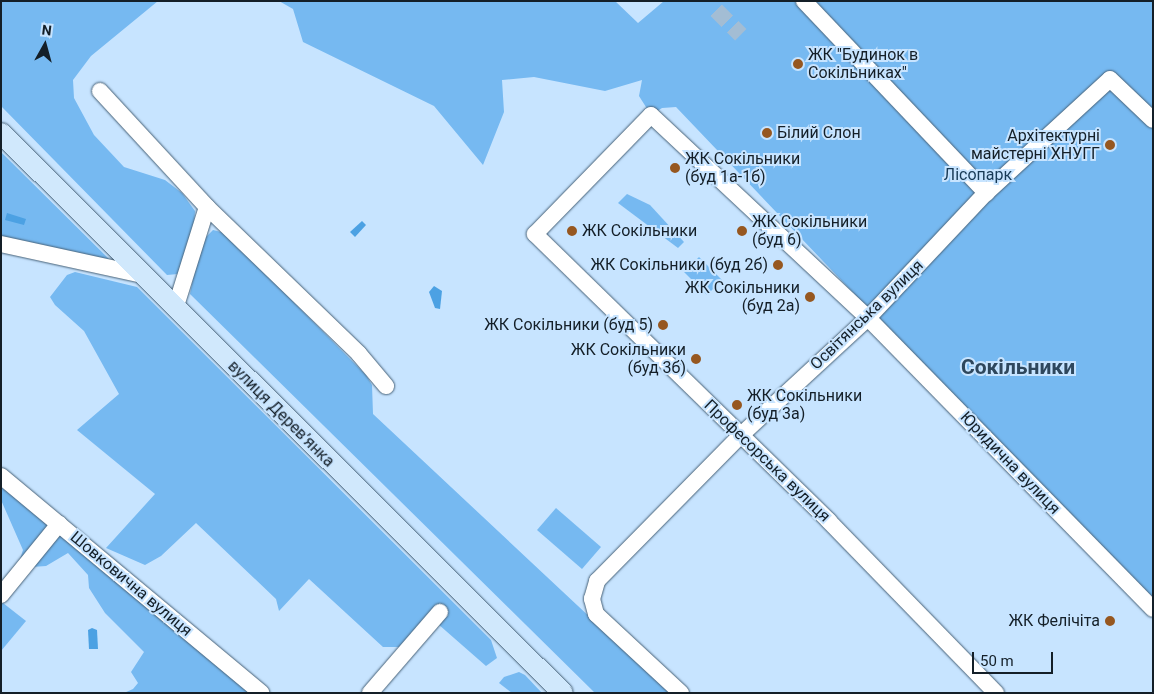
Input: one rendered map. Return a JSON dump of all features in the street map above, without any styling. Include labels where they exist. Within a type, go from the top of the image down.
[{"type":"main road","name":"вулиця Дерев’янка","points":[[1,133],[175,309],[563,693]]},
{"type":"street","points":[[804,1],[986,193]]},
{"type":"street","name":"Освітянська вулиця","points":[[681,693],[601,620],[592,599],[597,581],[740,436],[868,318],[986,193],[1110,79],[1153,120]]},
{"type":"street","points":[[100,91],[207,207],[359,354],[386,386]]},
{"type":"street","name":"Юридична вулиця","points":[[535,234],[651,115],[868,318],[1153,609]]},
{"type":"street","points":[[175,309],[207,207]]},
{"type":"street","name":"Професорська вулиця","points":[[535,234],[829,521],[996,693]]},
{"type":"street","points":[[1,244],[68,261],[142,275]]},
{"type":"street","name":"Шовковична вулиця","points":[[1,476],[261,693]]},
{"type":"street","points":[[1,595],[59,524]]},
{"type":"street","points":[[370,693],[440,612]]},
{"type":"green space","points":[[1,1],[158,1],[91,56],[73,80],[74,98],[94,135],[124,167],[165,180],[182,193],[195,211],[193,239],[178,274],[167,275],[1,106]]},
{"type":"green space","name":"Лісопарк","points":[[279,1],[615,1],[638,23],[664,1],[1153,1],[1153,607],[676,107],[662,108],[651,115],[639,96],[642,80],[605,91],[534,77],[502,80],[504,112],[483,165],[434,106],[303,42],[293,9]]},
{"type":"green space","points":[[1,152],[114,264],[1,240]]},
{"type":"green space","points":[[627,194],[650,205],[684,242],[678,248],[618,203]]},
{"type":"green space","points":[[213,230],[225,233],[366,375],[372,385],[373,414],[671,693],[595,693],[190,294],[200,243]]},
{"type":"green space","points":[[699,257],[722,280],[707,295],[684,272]]},
{"type":"green space","points":[[75,272],[137,287],[491,640],[497,658],[486,666],[430,617],[400,647],[383,647],[309,579],[279,611],[276,599],[196,523],[161,556],[145,565],[106,548],[155,494],[77,430],[119,394],[84,331],[55,305],[50,297],[67,275]]},
{"type":"green space","points":[[1,481],[255,693],[124,693],[133,689],[138,683],[131,672],[144,652],[105,613],[89,588],[88,575],[68,553],[46,566],[17,568],[23,550],[1,500]]},
{"type":"green space","points":[[556,508],[601,547],[582,569],[537,530]]},
{"type":"green space","points":[[3,603],[26,621],[1,651],[1,605]]},
{"type":"green space","points":[[519,672],[525,675],[542,693],[512,693],[499,683],[504,677]]},
{"type":"shaded area","points":[[7,213],[26,219],[24,225],[5,220]]},
{"type":"shaded area","points":[[362,221],[366,225],[355,237],[350,232]]},
{"type":"shaded area","points":[[434,286],[442,291],[440,309],[435,308],[429,292]]},
{"type":"shaded area","points":[[92,628],[97,630],[98,649],[89,649],[88,630]]},
{"type":"tunnel","points":[[716,10],[741,35]]},
{"type":"place","name":"ЖК \"Будинок в Сокільниках\"","points":[[798,64]]},
{"type":"place","name":"Білий Слон","points":[[767,133]]},
{"type":"place","name":"Архітектурні майстерні ХНУГГ","points":[[1110,145]]},
{"type":"place","name":"ЖК Сокільники (буд 1а-1б)","points":[[675,168]]},
{"type":"place","name":"ЖК Сокільники","points":[[572,231]]},
{"type":"place","name":"ЖК Сокільники (буд 6)","points":[[742,231]]},
{"type":"place","name":"ЖК Сокільники (буд 2б)","points":[[778,265]]},
{"type":"place","name":"ЖК Сокільники (буд 2а)","points":[[810,297]]},
{"type":"place","name":"ЖК Сокільники (буд 5)","points":[[663,325]]},
{"type":"place","name":"ЖК Сокільники (буд 3б)","points":[[696,359]]},
{"type":"place","name":"ЖК Сокільники (буд 3а)","points":[[737,405]]},
{"type":"place","name":"ЖК Фелічіта","points":[[1110,621]]},
{"type":"district","name":"Сокільники","points":[[1018,367]]}]
